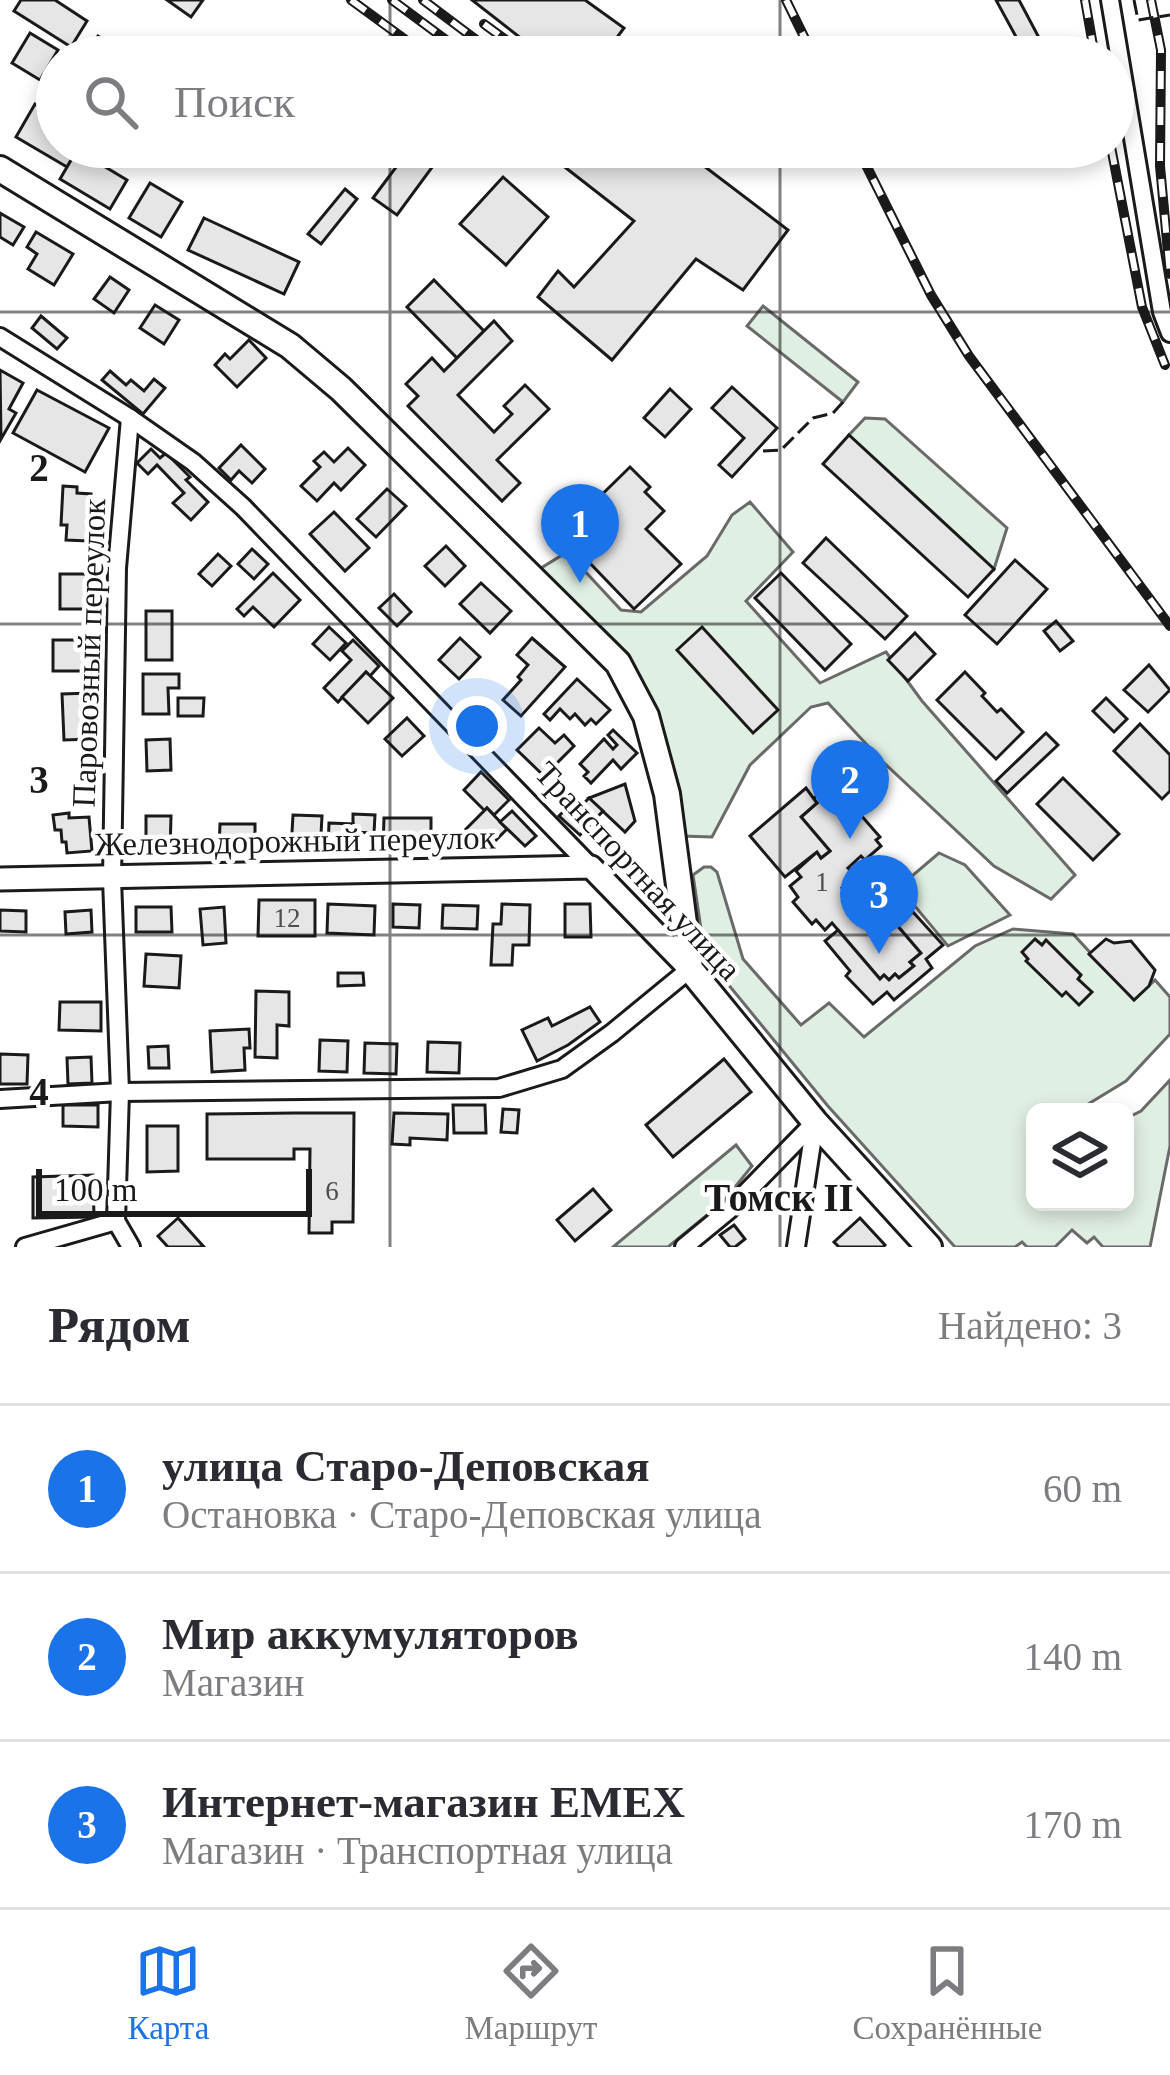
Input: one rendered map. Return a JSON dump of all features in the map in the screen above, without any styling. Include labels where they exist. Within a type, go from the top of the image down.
[{"type":"main road","points":[[0,170],[290,346],[341,389],[618,663],[646,716],[667,794],[690,969]]},
{"type":"main road","name":"Транспортная улица","points":[[690,969],[815,1122],[929,1247]]},
{"type":"street","points":[[1110,0],[1116,36]]},
{"type":"street","points":[[1134,144],[1162,312],[1170,333]]},
{"type":"street","name":"Транспортная улица","points":[[0,337],[193,462],[243,507],[690,969]]},
{"type":"street","name":"Паровозный переулок","points":[[116,1221],[120,1092],[112,879],[118,568],[130,418]]},
{"type":"street","name":"Железнодорожный переулок","points":[[0,879],[592,867]]},
{"type":"street","points":[[0,1099],[120,1092],[499,1088],[562,1069],[690,969]]},
{"type":"street","points":[[684,1247],[729,1210],[815,1122]]},
{"type":"street","points":[[796,1247],[815,1122]]},
{"type":"street","points":[[25,1247],[116,1221],[131,1247]]},
{"type":"green space","points":[[763,306],[858,382],[843,402],[747,326]]},
{"type":"green space","points":[[865,418],[885,419],[1007,528],[994,569],[849,435]]},
{"type":"green space","points":[[750,502],[793,552],[746,601],[820,683],[886,652],[922,701],[1075,875],[1051,899],[994,866],[828,703],[811,707],[750,765],[712,837],[682,836],[653,712],[538,570],[567,552],[621,610],[641,612],[707,556],[732,515]]},
{"type":"green space","points":[[939,853],[965,865],[1010,915],[948,946],[899,887]]},
{"type":"green space","points":[[704,867],[717,872],[743,959],[801,1025],[829,1003],[864,1037],[975,946],[1013,929],[1073,934],[1134,1000],[1155,980],[1170,997],[1170,1034],[1126,1081],[1090,1103],[1026,1103],[1026,1211],[1134,1211],[1134,1114],[1170,1080],[1170,1146],[1150,1247],[1103,1247],[1094,1237],[1087,1243],[1072,1230],[1055,1247],[1027,1247],[1022,1242],[1015,1247],[955,1247],[827,1105],[705,956],[693,875]]},
{"type":"green space","points":[[736,1145],[752,1166],[723,1202],[668,1247],[613,1247]]},
{"type":"building","points":[[21,0],[55,0],[87,21],[78,36],[54,36],[14,11]]},
{"type":"building","points":[[167,0],[203,0],[191,17]]},
{"type":"building","points":[[472,0],[585,0],[624,28],[618,36],[518,36]]},
{"type":"building","points":[[996,0],[1019,0],[1038,36],[1016,36]]},
{"type":"building","points":[[30,33],[36,37],[36,78],[12,63]]},
{"type":"building","points":[[35,104],[36,105],[36,149],[16,137]]},
{"type":"building","points":[[66,168],[107,168],[127,180],[110,209],[60,179]]},
{"type":"building","points":[[395,168],[432,168],[397,215],[373,198]]},
{"type":"building","points":[[566,168],[707,168],[788,230],[743,290],[696,259],[612,360],[538,297],[558,271],[574,287],[634,221]]},
{"type":"building","points":[[503,177],[548,217],[506,265],[460,224]]},
{"type":"building","points":[[150,183],[182,202],[161,237],[129,218]]},
{"type":"building","points":[[345,189],[357,199],[321,244],[308,234]]},
{"type":"building","points":[[0,213],[24,227],[13,245],[0,237]]},
{"type":"building","points":[[204,218],[299,262],[284,294],[188,250]]},
{"type":"building","points":[[36,232],[73,254],[54,285],[28,269],[37,254],[27,247]]},
{"type":"building","points":[[110,277],[129,290],[114,313],[94,299]]},
{"type":"building","points":[[434,280],[484,331],[457,358],[407,307]]},
{"type":"building","points":[[155,305],[179,320],[164,344],[140,328]]},
{"type":"building","points":[[41,316],[67,338],[57,349],[32,328]]},
{"type":"building","points":[[494,321],[512,341],[458,395],[494,432],[512,414],[504,406],[525,385],[549,409],[497,460],[520,483],[502,501],[408,406],[418,396],[406,384],[432,358],[444,371]]},
{"type":"building","points":[[249,340],[266,358],[237,387],[215,365],[225,354],[230,359]]},
{"type":"building","points":[[0,370],[23,383],[9,409],[16,413],[1,439]]},
{"type":"building","points":[[110,371],[126,385],[131,380],[144,391],[154,379],[165,388],[143,414],[102,380]]},
{"type":"building","points":[[732,387],[777,428],[732,477],[719,465],[744,438],[712,408]]},
{"type":"building","points":[[670,389],[691,409],[665,437],[644,418]]},
{"type":"building","points":[[37,390],[109,428],[85,472],[13,433]]},
{"type":"building","points":[[849,435],[994,569],[968,597],[823,464]]},
{"type":"building","points":[[241,445],[265,469],[252,483],[239,471],[231,480],[219,468]]},
{"type":"building","points":[[348,448],[365,465],[341,490],[334,483],[317,501],[301,486],[320,467],[314,461],[324,452],[334,462]]},
{"type":"building","points":[[151,449],[160,458],[166,453],[208,502],[191,520],[173,503],[184,493],[157,465],[148,474],[137,463]]},
{"type":"building","points":[[630,467],[664,511],[646,529],[681,564],[634,609],[584,557],[604,538],[581,515]]},
{"type":"building","points":[[63,486],[91,494],[88,541],[66,540],[67,525],[61,525]]},
{"type":"building","points":[[387,489],[406,506],[376,537],[357,519]]},
{"type":"building","points":[[334,512],[369,548],[345,571],[310,534]]},
{"type":"building","points":[[826,538],[907,616],[885,639],[803,563]]},
{"type":"building","points":[[446,546],[465,566],[445,586],[425,566]]},
{"type":"building","points":[[252,549],[268,564],[254,579],[238,564]]},
{"type":"building","points":[[218,554],[231,566],[212,586],[199,574]]},
{"type":"building","points":[[1015,560],[1047,589],[997,644],[965,615]]},
{"type":"building","points":[[273,573],[300,600],[274,627],[253,607],[244,616],[237,609]]},
{"type":"building","points":[[781,573],[851,644],[825,670],[755,598]]},
{"type":"building","points":[[60,574],[89,574],[89,609],[60,609]]},
{"type":"building","points":[[481,583],[511,611],[490,633],[460,604]]},
{"type":"building","points":[[394,594],[411,612],[397,626],[379,608]]},
{"type":"building","points":[[146,611],[172,611],[172,660],[146,660]]},
{"type":"building","points":[[1056,621],[1073,641],[1060,651],[1044,631]]},
{"type":"building","points":[[329,627],[346,643],[330,660],[313,644]]},
{"type":"building","points":[[702,627],[778,710],[753,733],[677,650]]},
{"type":"building","points":[[915,633],[935,654],[908,681],[888,660]]},
{"type":"building","points":[[460,638],[480,657],[459,679],[439,660]]},
{"type":"building","points":[[532,638],[565,667],[521,716],[503,700],[521,680],[518,677],[528,665],[517,655]]},
{"type":"building","points":[[53,640],[88,640],[88,671],[53,671]]},
{"type":"building","points":[[353,640],[379,666],[370,676],[366,672],[338,702],[324,688],[351,660],[342,651]]},
{"type":"building","points":[[1149,665],[1170,690],[1148,712],[1124,690]]},
{"type":"building","points":[[366,672],[393,698],[368,723],[342,697]]},
{"type":"building","points":[[965,672],[997,712],[1001,709],[1023,732],[996,759],[937,700]]},
{"type":"building","points":[[143,674],[179,674],[179,688],[168,688],[169,714],[143,714]]},
{"type":"building","points":[[577,679],[610,710],[596,724],[591,719],[585,725],[575,714],[570,719],[560,709],[550,720],[544,714]]},
{"type":"building","points":[[91,693],[92,739],[64,740],[62,694]]},
{"type":"building","points":[[178,698],[204,698],[203,716],[178,716]]},
{"type":"building","points":[[1106,698],[1127,719],[1114,732],[1093,711]]},
{"type":"building","points":[[407,718],[424,736],[402,756],[385,739]]},
{"type":"building","points":[[1140,724],[1170,755],[1170,791],[1162,799],[1114,751]]},
{"type":"building","points":[[539,728],[555,743],[564,735],[574,746],[544,776],[517,750]]},
{"type":"building","points":[[613,730],[637,753],[621,769],[613,760],[591,783],[580,764],[604,739],[613,749],[617,745],[608,735]]},
{"type":"building","points":[[1046,733],[1058,745],[1007,793],[996,781]]},
{"type":"building","points":[[170,739],[171,770],[147,771],[146,740]]},
{"type":"building","points":[[481,772],[509,800],[494,815],[464,790]]},
{"type":"building","points":[[1063,778],[1119,834],[1093,860],[1037,804]]},
{"type":"building","points":[[625,784],[635,821],[625,832],[589,798]]},
{"type":"building","points":[[828,786],[835,793],[839,790],[880,837],[876,840],[881,846],[848,868],[856,876],[842,888],[856,905],[870,894],[921,953],[899,978],[895,974],[889,980],[884,975],[880,979],[832,923],[825,930],[816,920],[812,924],[793,902],[798,897],[790,886],[801,877],[796,871],[817,852],[821,858],[830,851],[801,817]]},
{"type":"building","points":[[806,788],[817,803],[801,817],[830,851],[821,858],[817,852],[785,877],[750,836]]},
{"type":"building","points":[[589,798],[603,811],[580,835],[559,816],[573,802],[579,808]]},
{"type":"building","points":[[487,808],[507,829],[486,850],[466,829]]},
{"type":"building","points":[[512,811],[536,836],[525,846],[500,822]]},
{"type":"building","points":[[69,813],[69,818],[89,817],[92,851],[67,853],[53,815]]},
{"type":"building","points":[[353,814],[375,815],[374,833],[353,832]]},
{"type":"building","points":[[293,815],[322,816],[320,852],[291,850]]},
{"type":"building","points":[[146,816],[171,816],[170,853],[146,852]]},
{"type":"building","points":[[384,818],[431,818],[431,850],[383,849]]},
{"type":"building","points":[[329,823],[353,824],[352,850],[328,849]]},
{"type":"building","points":[[220,824],[255,824],[255,852],[219,851]]},
{"type":"building","points":[[259,900],[315,900],[315,936],[258,936]]},
{"type":"building","points":[[328,904],[375,906],[374,935],[327,933]]},
{"type":"building","points":[[393,904],[420,905],[419,928],[393,927]]},
{"type":"building","points":[[502,904],[530,905],[529,945],[513,945],[512,965],[491,965],[493,924],[501,924]]},
{"type":"building","points":[[565,904],[590,904],[591,937],[565,937]]},
{"type":"building","points":[[443,905],[478,906],[477,929],[442,928]]},
{"type":"building","points":[[136,907],[171,907],[172,932],[136,932]]},
{"type":"building","points":[[224,907],[226,943],[203,945],[200,909]]},
{"type":"building","points":[[0,910],[26,911],[26,932],[0,931]]},
{"type":"building","points":[[91,910],[92,932],[66,934],[65,912]]},
{"type":"building","points":[[913,912],[943,945],[926,959],[932,968],[894,1000],[887,992],[873,1004],[846,976],[850,971],[825,941],[838,930],[880,979],[884,975],[889,980],[895,974],[899,978],[921,953],[897,925]]},
{"type":"building","points":[[1035,939],[1042,945],[1046,940],[1081,975],[1078,979],[1092,992],[1079,1005],[1066,992],[1062,996],[1026,961],[1022,952]]},
{"type":"building","points":[[1106,939],[1131,941],[1155,970],[1149,986],[1134,1000],[1089,954]]},
{"type":"building","points":[[146,954],[181,956],[179,988],[144,986]]},
{"type":"building","points":[[338,973],[363,973],[364,985],[338,986]]},
{"type":"building","points":[[256,991],[289,992],[289,1026],[277,1025],[277,1058],[255,1057]]},
{"type":"building","points":[[60,1002],[101,1002],[101,1031],[59,1030]]},
{"type":"building","points":[[590,1007],[600,1022],[537,1061],[522,1030],[548,1018],[552,1026]]},
{"type":"building","points":[[249,1029],[245,1070],[212,1072],[210,1031]]},
{"type":"building","points":[[320,1040],[348,1041],[347,1072],[319,1071]]},
{"type":"building","points":[[428,1042],[460,1043],[459,1073],[427,1072]]},
{"type":"building","points":[[365,1043],[397,1044],[396,1074],[364,1073]]},
{"type":"building","points":[[168,1046],[169,1068],[149,1068],[148,1047]]},
{"type":"building","points":[[0,1054],[28,1055],[27,1084],[0,1084]]},
{"type":"building","points":[[91,1057],[92,1083],[68,1084],[67,1058]]},
{"type":"building","points":[[724,1059],[751,1092],[673,1157],[646,1125]]},
{"type":"building","points":[[63,1105],[98,1105],[98,1127],[63,1126]]},
{"type":"building","points":[[453,1105],[485,1105],[486,1133],[454,1133]]},
{"type":"building","points":[[503,1109],[519,1110],[517,1133],[501,1132]]},
{"type":"building","points":[[354,1113],[353,1222],[332,1222],[332,1233],[309,1233],[310,1149],[294,1149],[294,1159],[207,1159],[207,1114]]},
{"type":"building","points":[[394,1113],[448,1114],[447,1140],[410,1138],[410,1145],[392,1144]]},
{"type":"building","points":[[147,1126],[178,1126],[178,1171],[147,1172]]},
{"type":"building","points":[[93,1175],[94,1217],[33,1218],[33,1177]]},
{"type":"building","points":[[593,1189],[611,1210],[575,1241],[557,1220]]},
{"type":"building","points":[[178,1218],[204,1247],[168,1247],[158,1236]]},
{"type":"building","points":[[860,1218],[883,1247],[839,1247],[834,1242]]},
{"type":"building","points":[[734,1225],[745,1239],[730,1247],[720,1235]]},
{"type":"railway","points":[[351,0],[400,36]]},
{"type":"railway","points":[[392,0],[441,36]]},
{"type":"railway","points":[[423,0],[471,36]]},
{"type":"railway","points":[[786,0],[804,36]]},
{"type":"railway","points":[[1085,0],[1091,36]]},
{"type":"railway","points":[[1151,0],[1161,50],[1160,166],[1170,274]]},
{"type":"railway","points":[[484,24],[500,36]]},
{"type":"railway","points":[[868,168],[931,295],[969,356],[1170,626]]},
{"type":"railway","points":[[1115,168],[1142,307],[1165,365]]},
{"type":"fence","points":[[1134,0],[1138,20],[1170,15]]},
{"type":"fence","points":[[763,451],[781,450],[813,418],[833,413],[843,402]]},
{"type":"place","name":"улица Старо-Деповская","points":[[580,583]]},
{"type":"place","name":"Мир аккумуляторов","points":[[850,839]]},
{"type":"place","name":"Интернет-магазин EMEX","points":[[879,954]]},
{"type":"district","name":"Томск II","points":[[779,1197]]}]
